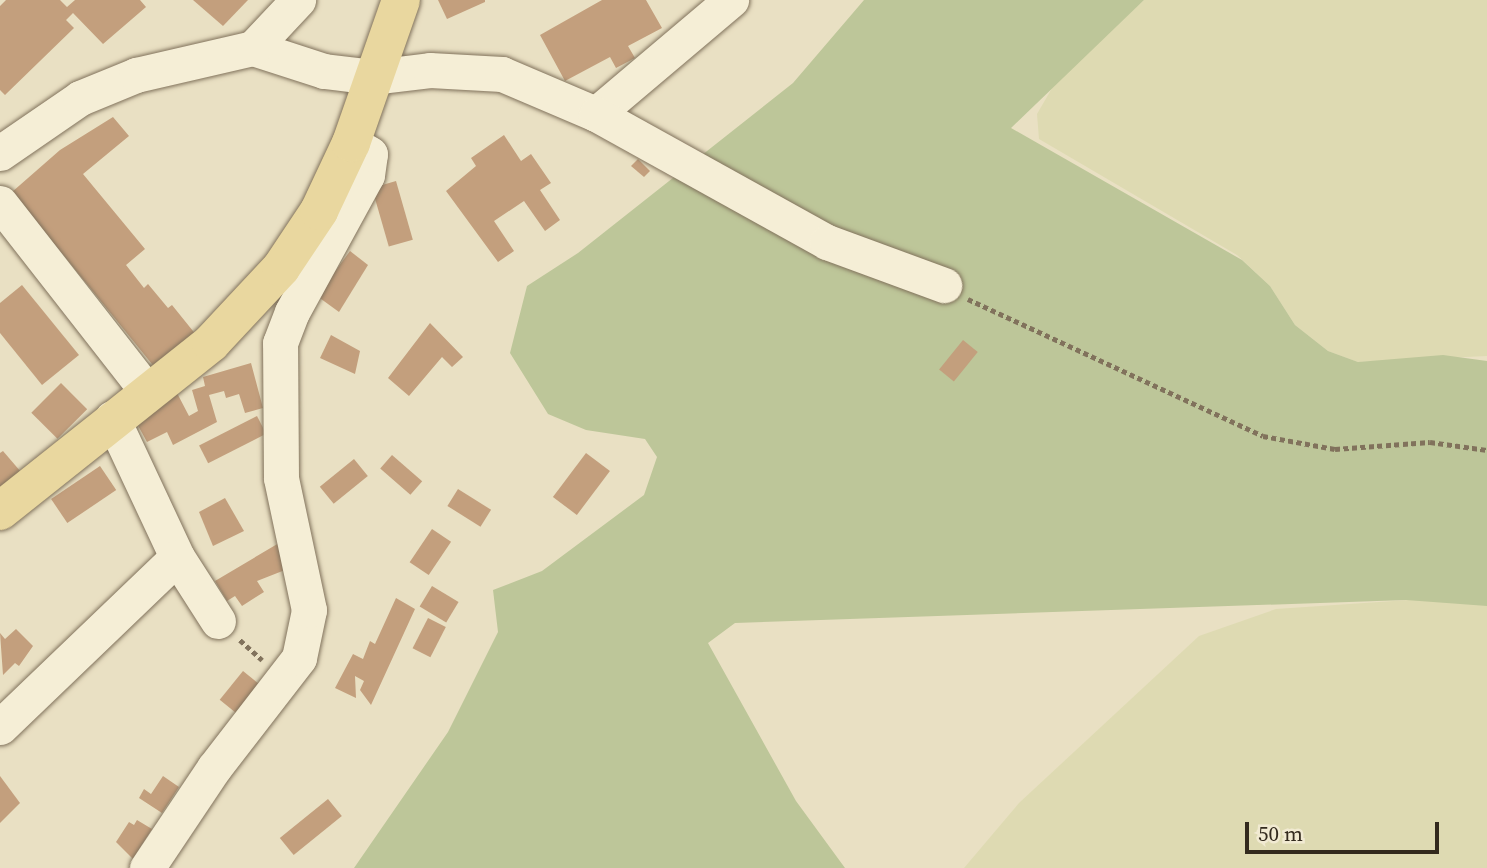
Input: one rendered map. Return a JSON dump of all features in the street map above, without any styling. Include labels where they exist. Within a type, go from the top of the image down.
[{"type":"main road","points":[[0,512],[146,390],[211,342],[259,295],[307,230],[351,143],[401,0]]},
{"type":"street","points":[[253,48],[299,0]]},
{"type":"street","points":[[596,114],[731,0]]},
{"type":"street","points":[[0,153],[79,98],[136,75],[253,48],[324,71],[373,77],[430,71],[502,74],[596,114],[827,242],[944,285]]},
{"type":"street","points":[[146,868],[214,768],[299,659],[309,610],[281,478],[281,343],[292,312],[367,174],[370,154],[351,143]]},
{"type":"street","points":[[0,203],[146,390]]},
{"type":"street","points":[[113,418],[177,557],[218,621]]},
{"type":"street","points":[[0,727],[177,557]]},
{"type":"path","points":[[944,285],[1007,320],[1067,342],[1263,436],[1335,449],[1430,442],[1487,450]]},
{"type":"path","points":[[218,621],[284,679]]},
{"type":"shaded area","points":[[1144,0],[1487,0],[1487,356],[1358,362],[1328,351],[1295,325],[1270,286],[1237,255],[1039,139],[1037,114],[1055,83]]},
{"type":"shaded area","points":[[1423,599],[1487,602],[1487,868],[964,868],[1019,803],[1199,636],[1276,609]]},
{"type":"green space","points":[[864,0],[1144,0],[1011,128],[1242,260],[1270,286],[1295,325],[1328,351],[1358,362],[1443,355],[1487,361],[1487,606],[1406,600],[735,623],[708,643],[796,801],[845,868],[354,868],[448,732],[498,632],[493,590],[542,571],[644,495],[657,457],[645,439],[586,430],[548,414],[510,353],[527,286],[578,253],[793,83]]},
{"type":"building","points":[[6,0],[60,0],[67,7],[75,0],[140,0],[146,7],[103,44],[73,13],[66,20],[74,28],[5,95],[0,90],[0,6]]},
{"type":"building","points":[[193,0],[248,0],[223,26]]},
{"type":"building","points":[[438,0],[485,0],[485,2],[447,19]]},
{"type":"building","points":[[602,0],[646,0],[662,28],[628,46],[635,58],[616,68],[610,57],[565,81],[540,35]]},
{"type":"building","points":[[113,117],[129,136],[83,174],[145,249],[126,265],[144,288],[148,284],[168,308],[172,305],[197,336],[156,369],[12,192],[60,150]]},
{"type":"building","points":[[504,135],[521,161],[531,154],[551,183],[540,190],[560,220],[545,231],[524,201],[494,221],[514,251],[498,262],[446,191],[476,166],[471,158]]},
{"type":"building","points":[[638,159],[650,171],[644,177],[631,166]]},
{"type":"building","points":[[396,181],[413,240],[389,247],[372,188]]},
{"type":"building","points":[[350,251],[368,265],[339,312],[317,296]]},
{"type":"building","points":[[22,285],[79,355],[42,385],[0,333],[0,303]]},
{"type":"building","points":[[430,323],[463,357],[452,367],[442,357],[409,396],[388,378]]},
{"type":"building","points":[[331,335],[360,351],[355,374],[320,358]]},
{"type":"building","points":[[963,340],[978,352],[954,381],[939,370]]},
{"type":"building","points":[[251,363],[263,408],[245,413],[239,394],[226,398],[224,391],[209,395],[217,422],[173,445],[167,432],[147,442],[135,420],[177,393],[189,416],[198,411],[192,390],[205,386],[203,377]]},
{"type":"building","points":[[61,383],[87,409],[57,439],[31,413]]},
{"type":"building","points":[[257,416],[266,434],[208,463],[199,446]]},
{"type":"building","points":[[3,451],[21,472],[0,490],[0,453]]},
{"type":"building","points":[[586,453],[610,471],[577,515],[553,497]]},
{"type":"building","points":[[392,455],[422,481],[410,495],[380,469]]},
{"type":"building","points":[[354,459],[368,476],[334,504],[320,487]]},
{"type":"building","points":[[100,466],[116,490],[67,523],[51,499]]},
{"type":"building","points":[[458,489],[491,510],[480,527],[447,506]]},
{"type":"building","points":[[225,498],[244,531],[213,546],[199,512]]},
{"type":"building","points":[[432,529],[451,542],[429,575],[410,562]]},
{"type":"building","points":[[279,543],[285,570],[257,581],[264,592],[242,606],[235,596],[227,601],[215,581]]},
{"type":"building","points":[[432,586],[459,602],[446,623],[420,607]]},
{"type":"building","points":[[396,598],[415,609],[371,705],[360,690],[364,681],[355,676],[356,698],[335,688],[353,654],[363,659],[370,641],[375,644]]},
{"type":"building","points":[[428,618],[446,627],[430,657],[413,648]]},
{"type":"building","points":[[16,629],[33,646],[19,666],[15,663],[3,675],[0,633],[5,639]]},
{"type":"building","points":[[243,671],[259,684],[236,713],[220,700]]},
{"type":"building","points":[[0,776],[20,803],[0,823]]},
{"type":"building","points":[[163,776],[179,787],[162,813],[139,798],[144,789],[151,794]]},
{"type":"building","points":[[328,799],[342,816],[294,855],[280,838]]},
{"type":"building","points":[[137,820],[152,829],[133,859],[116,842],[129,822],[134,825]]}]
